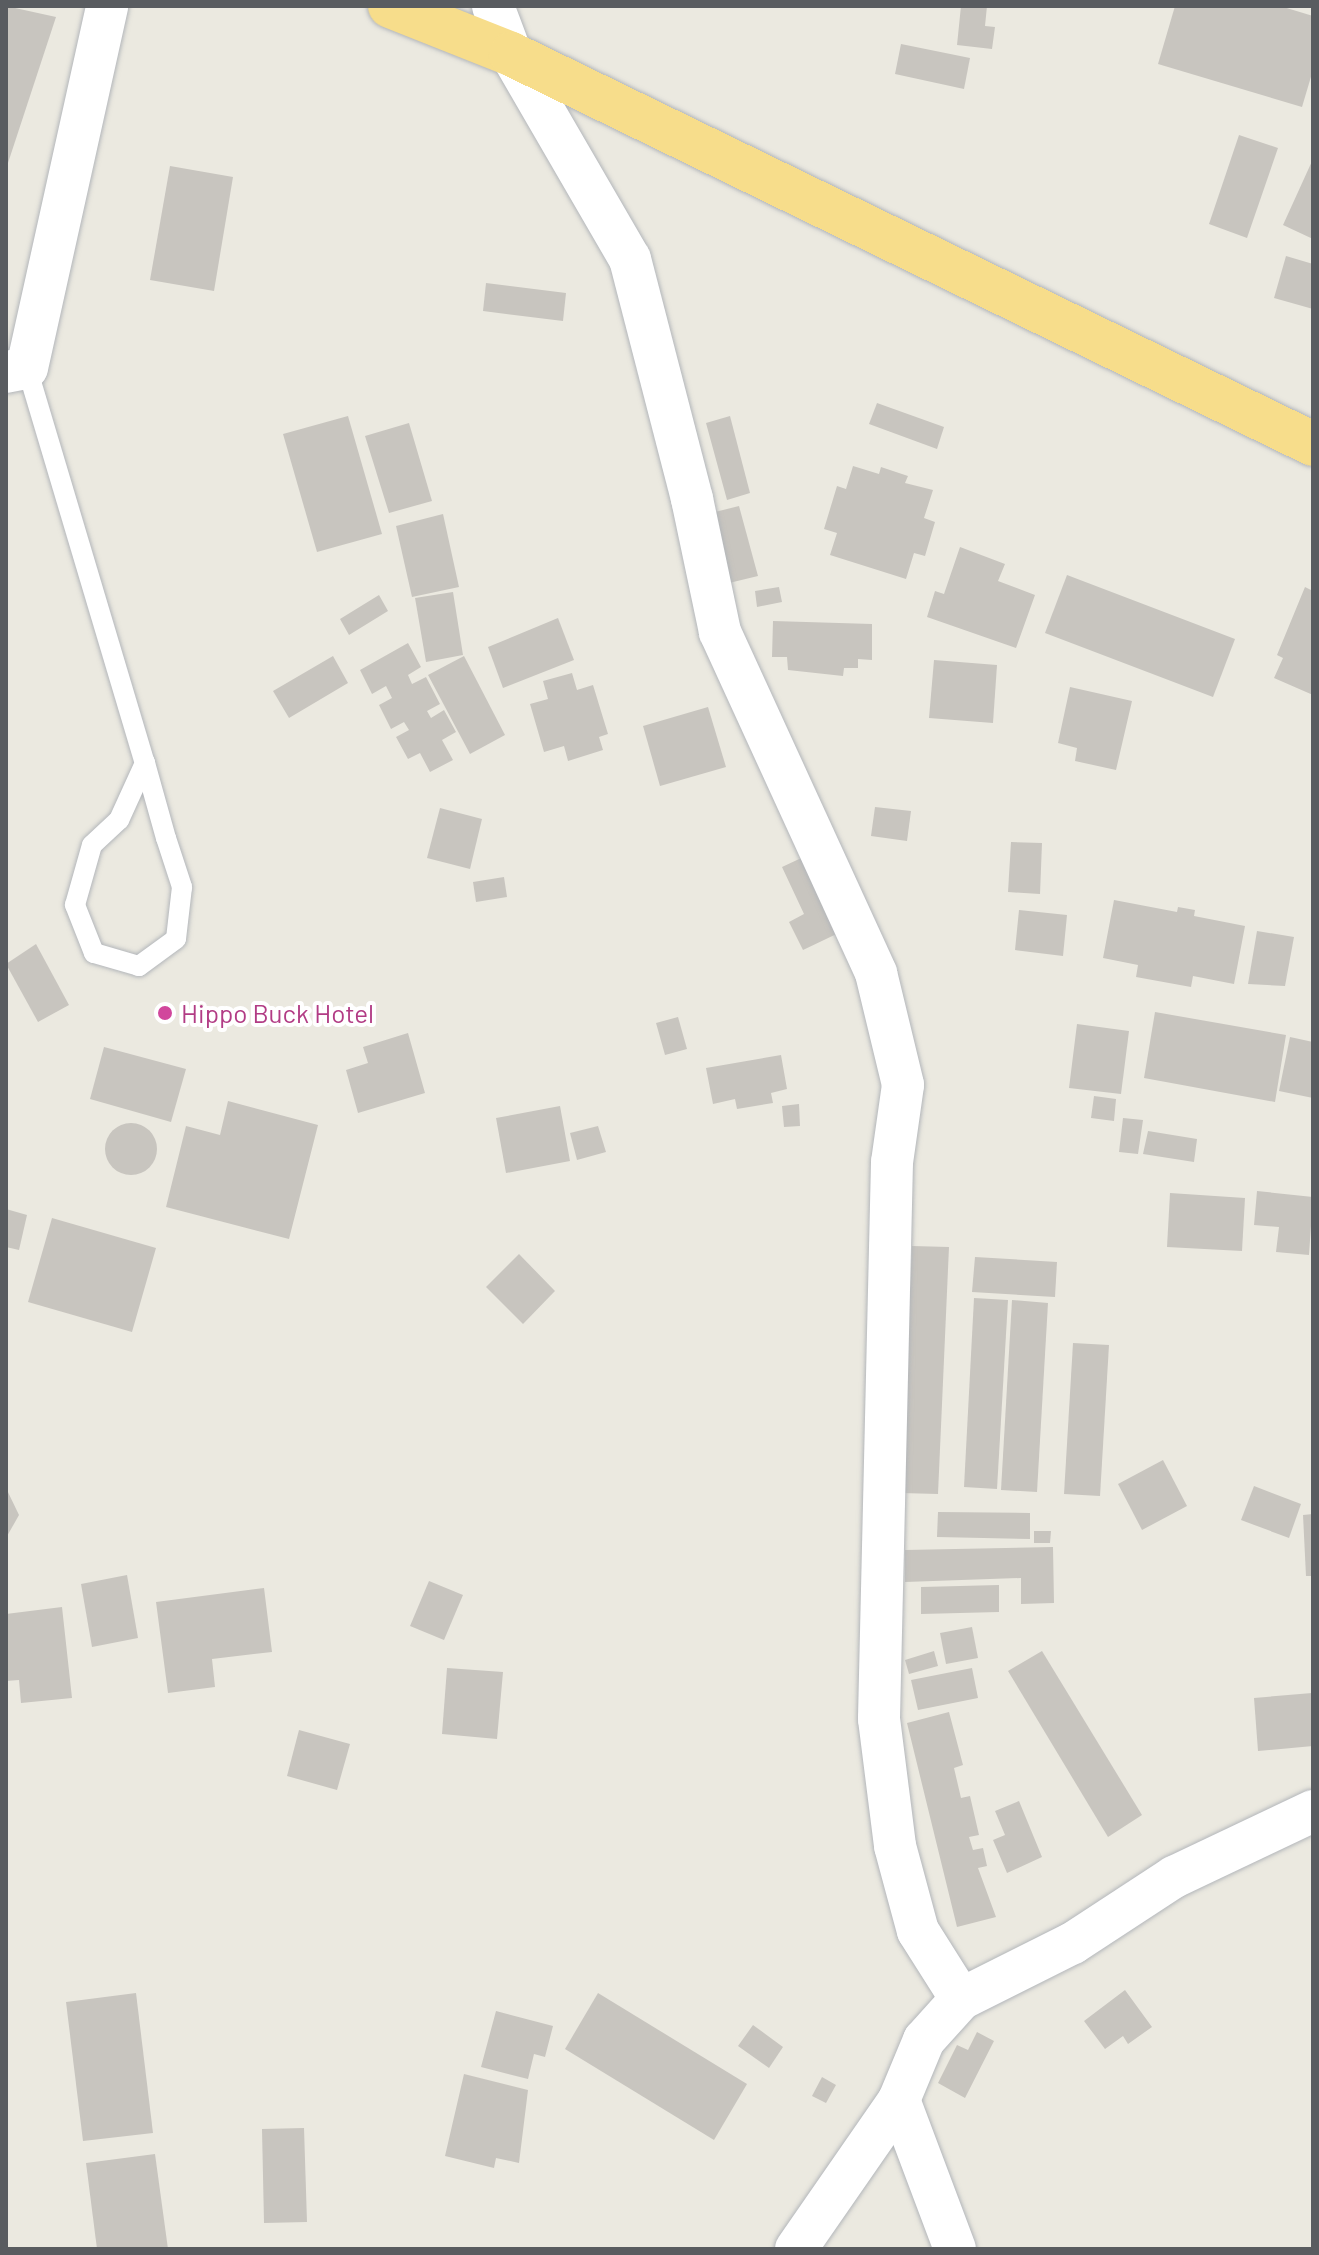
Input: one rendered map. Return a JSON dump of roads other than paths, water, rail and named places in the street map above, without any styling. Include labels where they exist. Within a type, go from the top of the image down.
[{"type":"highway","points":[[390,6],[511,54],[1313,444]]},
{"type":"street","points":[[17,370],[107,6]]},
{"type":"street","points":[[493,6],[511,54],[630,259],[692,499],[720,632],[876,973],[903,1085],[892,1162],[879,1719],[895,1846],[918,1931],[961,1999]]},
{"type":"street","points":[[796,2249],[899,2100],[924,2040],[961,1999],[1073,1943],[1174,1877],[1313,1811]]},
{"type":"street","points":[[899,2100],[955,2249]]},
{"type":"lane","points":[[17,370],[145,763],[182,887],[176,939],[139,966],[94,953],[75,905],[92,845],[119,820],[145,763]]},
{"type":"place","name":"Hippo Buck Hotel","points":[[165,1013]]}]
